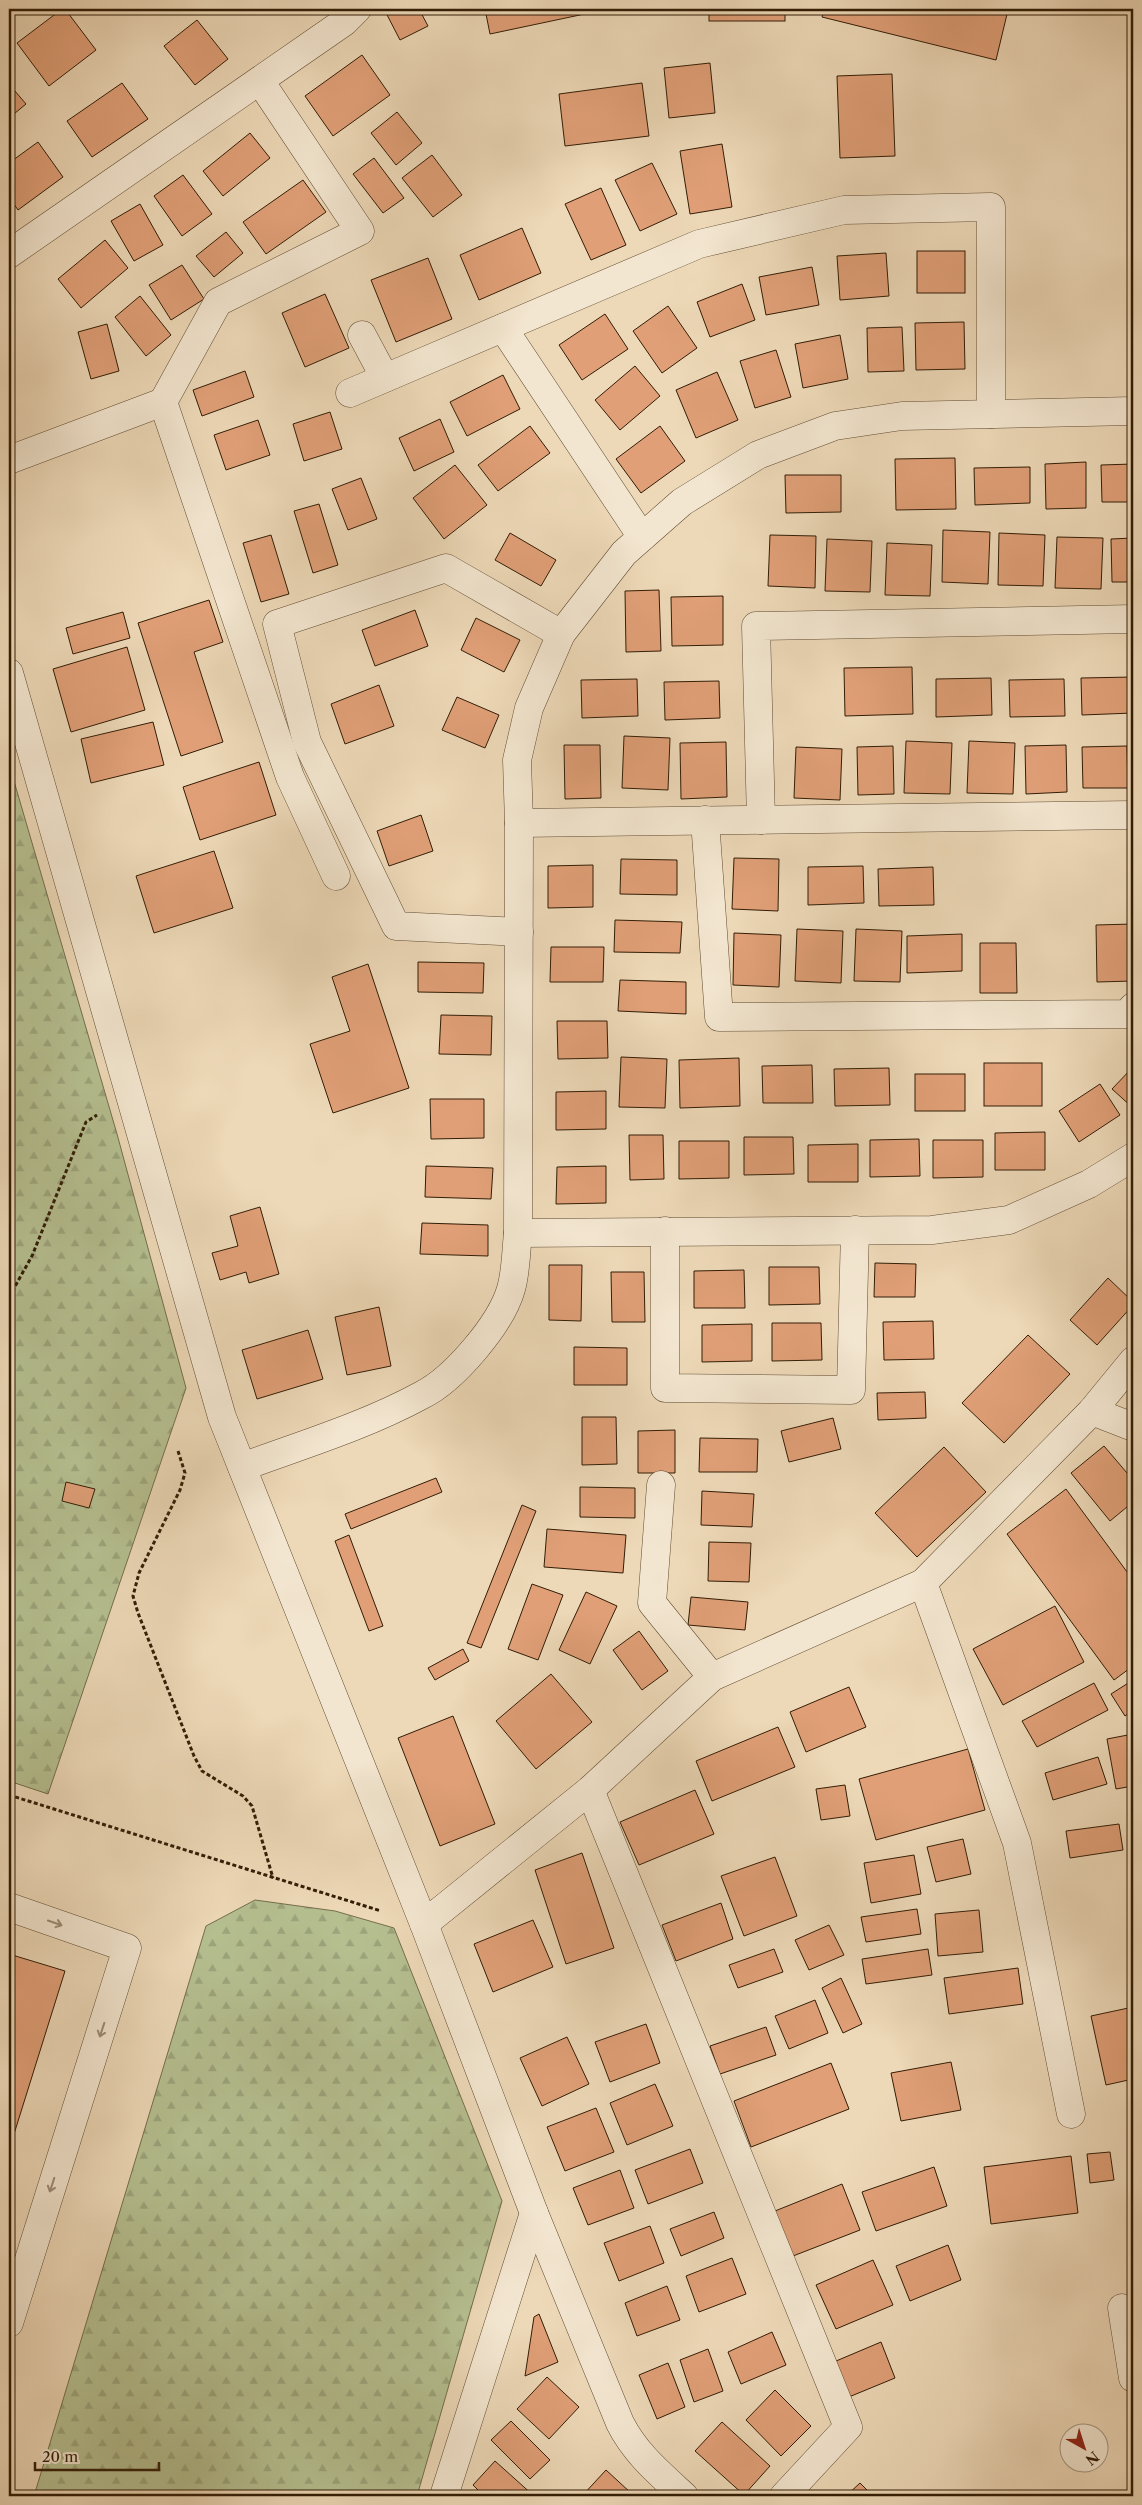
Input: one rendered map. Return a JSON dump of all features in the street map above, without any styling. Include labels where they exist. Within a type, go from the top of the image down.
[{"type":"street","points":[[9,254],[344,22],[357,9]]},
{"type":"street","points":[[9,460],[163,402],[218,302],[360,231],[260,81]]},
{"type":"street","points":[[350,393],[699,244],[844,210],[991,207],[991,414]]},
{"type":"street","points":[[502,328],[642,537]]},
{"type":"street","points":[[362,335],[384,378]]},
{"type":"street","points":[[163,402],[290,776],[336,876]]},
{"type":"street","points":[[242,1467],[370,1420],[424,1394],[464,1361],[492,1329],[511,1290],[518,1233],[519,823],[517,760],[529,708],[561,634],[624,553],[682,502],[758,455],[835,426],[902,416],[1133,411]]},
{"type":"street","points":[[519,932],[396,926],[307,742],[277,624],[446,568],[561,634]]},
{"type":"street","points":[[761,820],[756,626],[1133,619]]},
{"type":"street","points":[[9,673],[222,1417],[424,1924],[534,2213],[630,2442],[646,2461],[684,2496]]},
{"type":"street","points":[[519,823],[1133,815]]},
{"type":"street","points":[[705,820],[719,1017],[1127,1014],[1133,1007]]},
{"type":"street","points":[[518,1233],[932,1230],[1009,1220],[1089,1184],[1133,1157]]},
{"type":"street","points":[[665,1232],[665,1388],[851,1390],[855,1230]]},
{"type":"street","points":[[424,1924],[590,1790],[712,1677],[923,1583],[1092,1411],[1133,1361]]},
{"type":"street","points":[[1092,1411],[1133,1427]]},
{"type":"street","points":[[661,1485],[652,1603],[712,1677]]},
{"type":"street","points":[[923,1583],[1016,1843],[1071,2114]]},
{"type":"street","points":[[590,1790],[848,2427],[784,2496]]},
{"type":"street","points":[[9,1907],[127,1948],[9,2323]]},
{"type":"street","points":[[444,2496],[534,2213]]},
{"type":"street","points":[[1122,2308],[1133,2378]]},
{"type":"path","points":[[9,1297],[32,1256],[86,1122],[102,1112]]},
{"type":"path","points":[[178,1450],[186,1474],[139,1573],[133,1596],[194,1756],[202,1771],[243,1796],[252,1806],[273,1878]]},
{"type":"path","points":[[9,1795],[424,1924]]},
{"type":"green space","points":[[9,764],[117,1134],[186,1388],[48,1794],[9,1781],[9,1358],[11,1350],[9,1349]]},
{"type":"green space","points":[[255,1900],[335,1911],[394,1928],[502,2201],[417,2496],[34,2496],[206,1926]]},
{"type":"building","points":[[62,9],[65,9],[96,50],[49,86],[17,43]]},
{"type":"building","points":[[384,9],[419,9],[428,26],[400,40]]},
{"type":"building","points":[[485,9],[593,9],[594,12],[490,34]]},
{"type":"building","points":[[709,9],[785,9],[785,21],[709,21]]},
{"type":"building","points":[[824,9],[1008,10],[996,60],[822,17]]},
{"type":"building","points":[[197,20],[228,59],[195,85],[164,46]]},
{"type":"building","points":[[362,55],[390,95],[333,136],[305,96]]},
{"type":"building","points":[[710,63],[715,113],[669,118],[664,68]]},
{"type":"building","points":[[892,74],[895,156],[840,158],[837,76]]},
{"type":"building","points":[[122,83],[148,119],[92,157],[67,121]]},
{"type":"building","points":[[642,83],[649,136],[565,146],[559,94]]},
{"type":"building","points":[[9,84],[26,104],[9,118]]},
{"type":"building","points":[[397,112],[422,143],[396,165],[371,133]]},
{"type":"building","points":[[250,133],[270,158],[223,196],[203,171]]},
{"type":"building","points":[[38,142],[63,177],[18,210],[9,197],[9,163]]},
{"type":"building","points":[[722,144],[732,207],[690,214],[680,151]]},
{"type":"building","points":[[432,155],[462,195],[433,217],[402,178]]},
{"type":"building","points":[[374,158],[404,198],[383,213],[353,174]]},
{"type":"building","points":[[652,163],[677,214],[640,231],[615,180]]},
{"type":"building","points":[[183,175],[212,214],[182,236],[154,196]]},
{"type":"building","points":[[303,180],[326,212],[266,254],[243,222]]},
{"type":"building","points":[[601,188],[626,245],[591,260],[565,204]]},
{"type":"building","points":[[140,204],[163,245],[134,261],[111,221]]},
{"type":"building","points":[[522,228],[541,273],[479,300],[460,255]]},
{"type":"building","points":[[226,232],[243,253],[214,277],[196,256]]},
{"type":"building","points":[[105,240],[128,268],[81,308],[58,279]]},
{"type":"building","points":[[917,251],[965,251],[965,293],[917,293]]},
{"type":"building","points":[[886,253],[889,296],[840,300],[837,256]]},
{"type":"building","points":[[428,258],[452,319],[396,342],[371,280]]},
{"type":"building","points":[[182,265],[204,299],[171,320],[149,285]]},
{"type":"building","points":[[812,267],[819,305],[766,315],[759,277]]},
{"type":"building","points":[[742,284],[755,320],[710,337],[697,302]]},
{"type":"building","points":[[325,294],[349,348],[305,367],[282,313]]},
{"type":"building","points":[[140,296],[171,335],[146,356],[115,317]]},
{"type":"building","points":[[668,306],[697,348],[662,373],[633,331]]},
{"type":"building","points":[[605,314],[628,349],[582,380],[559,345]]},
{"type":"building","points":[[964,322],[965,369],[916,370],[915,323]]},
{"type":"building","points":[[107,324],[119,371],[91,379],[78,332]]},
{"type":"building","points":[[902,327],[904,371],[868,372],[867,328]]},
{"type":"building","points":[[840,335],[848,379],[803,388],[795,344]]},
{"type":"building","points":[[776,350],[791,397],[755,408],[740,361]]},
{"type":"building","points":[[635,366],[660,396],[620,430],[595,400]]},
{"type":"building","points":[[245,371],[254,397],[202,416],[193,390]]},
{"type":"building","points":[[717,372],[738,420],[696,438],[676,390]]},
{"type":"building","points":[[503,375],[520,409],[467,436],[450,402]]},
{"type":"building","points":[[330,412],[342,449],[304,461],[293,424]]},
{"type":"building","points":[[440,419],[454,452],[414,471],[399,438]]},
{"type":"building","points":[[258,420],[270,455],[226,470],[214,435]]},
{"type":"building","points":[[530,426],[550,453],[498,491],[478,465]]},
{"type":"building","points":[[660,426],[685,461],[641,493],[616,459]]},
{"type":"building","points":[[955,458],[956,509],[896,510],[895,459]]},
{"type":"building","points":[[1086,462],[1086,508],[1046,509],[1045,464]]},
{"type":"building","points":[[1133,464],[1133,502],[1102,502],[1101,465]]},
{"type":"building","points":[[455,465],[487,505],[444,539],[413,498]]},
{"type":"building","points":[[1030,467],[1030,503],[975,505],[974,468]]},
{"type":"building","points":[[785,475],[841,475],[841,512],[786,513]]},
{"type":"building","points":[[361,478],[377,519],[348,530],[332,489]]},
{"type":"building","points":[[319,504],[338,565],[313,573],[294,511]]},
{"type":"building","points":[[943,530],[990,532],[988,584],[942,582]]},
{"type":"building","points":[[510,533],[556,560],[541,586],[495,560]]},
{"type":"building","points":[[999,533],[1045,535],[1043,586],[998,585]]},
{"type":"building","points":[[271,535],[289,594],[261,602],[243,543]]},
{"type":"building","points":[[770,535],[816,536],[815,588],[768,586]]},
{"type":"building","points":[[1057,537],[1103,538],[1101,589],[1055,588]]},
{"type":"building","points":[[1133,538],[1133,582],[1112,582],[1111,539]]},
{"type":"building","points":[[827,539],[872,541],[870,592],[825,591]]},
{"type":"building","points":[[887,543],[932,545],[930,596],[885,595]]},
{"type":"building","points":[[659,590],[661,651],[626,652],[625,591]]},
{"type":"building","points":[[723,596],[723,645],[672,646],[671,597]]},
{"type":"building","points":[[209,600],[223,642],[194,652],[223,742],[181,756],[138,623]]},
{"type":"building","points":[[415,610],[428,646],[375,666],[362,630]]},
{"type":"building","points":[[123,612],[130,638],[73,654],[66,628]]},
{"type":"building","points":[[476,618],[520,640],[504,672],[461,650]]},
{"type":"building","points":[[127,647],[145,710],[71,732],[53,669]]},
{"type":"building","points":[[912,667],[913,714],[845,716],[844,668]]},
{"type":"building","points":[[1133,677],[1133,713],[1082,715],[1081,678]]},
{"type":"building","points":[[991,678],[992,715],[936,717],[936,679]]},
{"type":"building","points":[[637,679],[638,716],[582,718],[581,680]]},
{"type":"building","points":[[1064,679],[1065,716],[1010,717],[1009,680]]},
{"type":"building","points":[[719,681],[720,718],[665,720],[664,682]]},
{"type":"building","points":[[379,685],[394,726],[345,744],[331,704]]},
{"type":"building","points":[[457,697],[499,715],[485,748],[442,730]]},
{"type":"building","points":[[153,722],[164,765],[91,783],[81,739]]},
{"type":"building","points":[[624,736],[670,738],[668,790],[622,788]]},
{"type":"building","points":[[906,741],[952,743],[950,794],[904,793]]},
{"type":"building","points":[[969,741],[1015,743],[1013,794],[967,793]]},
{"type":"building","points":[[726,742],[727,797],[681,799],[680,743]]},
{"type":"building","points":[[564,745],[600,745],[601,798],[565,799]]},
{"type":"building","points":[[1066,745],[1067,792],[1026,794],[1025,746]]},
{"type":"building","points":[[893,746],[894,794],[858,795],[857,747]]},
{"type":"building","points":[[1127,746],[1128,788],[1083,788],[1082,747]]},
{"type":"building","points":[[796,747],[842,749],[840,800],[794,798]]},
{"type":"building","points":[[259,762],[276,815],[200,840],[183,787]]},
{"type":"building","points":[[421,815],[433,851],[389,866],[377,831]]},
{"type":"building","points":[[214,851],[233,908],[154,933],[136,876]]},
{"type":"building","points":[[734,858],[779,859],[778,911],[732,909]]},
{"type":"building","points":[[621,859],[677,860],[677,895],[620,894]]},
{"type":"building","points":[[593,865],[593,907],[548,908],[548,866]]},
{"type":"building","points":[[863,866],[864,903],[808,905],[808,867]]},
{"type":"building","points":[[933,867],[934,905],[879,906],[878,869]]},
{"type":"building","points":[[615,920],[682,922],[680,953],[614,952]]},
{"type":"building","points":[[1133,924],[1133,981],[1097,982],[1096,925]]},
{"type":"building","points":[[797,929],[843,931],[841,983],[795,981]]},
{"type":"building","points":[[856,929],[902,931],[900,982],[854,981]]},
{"type":"building","points":[[734,933],[781,935],[779,987],[733,985]]},
{"type":"building","points":[[962,934],[962,971],[907,973],[907,936]]},
{"type":"building","points":[[980,943],[1016,943],[1017,993],[980,993]]},
{"type":"building","points":[[551,947],[604,947],[603,982],[550,982]]},
{"type":"building","points":[[418,962],[484,963],[483,993],[418,992]]},
{"type":"building","points":[[368,964],[409,1088],[333,1113],[310,1044],[350,1031],[332,977]]},
{"type":"building","points":[[620,980],[686,982],[686,1014],[618,1011]]},
{"type":"building","points":[[441,1015],[492,1016],[491,1055],[439,1054]]},
{"type":"building","points":[[557,1021],[607,1021],[608,1058],[558,1059]]},
{"type":"building","points":[[621,1057],[667,1059],[665,1108],[619,1107]]},
{"type":"building","points":[[739,1058],[740,1106],[680,1108],[679,1060]]},
{"type":"building","points":[[984,1063],[1042,1063],[1042,1106],[984,1106]]},
{"type":"building","points":[[812,1065],[813,1103],[763,1103],[762,1066]]},
{"type":"building","points":[[1133,1067],[1133,1108],[1112,1089]]},
{"type":"building","points":[[889,1068],[890,1105],[835,1106],[834,1069]]},
{"type":"building","points":[[915,1074],[965,1074],[965,1111],[915,1111]]},
{"type":"building","points":[[1100,1084],[1120,1115],[1079,1142],[1059,1111]]},
{"type":"building","points":[[606,1091],[606,1129],[556,1130],[556,1092]]},
{"type":"building","points":[[430,1099],[484,1099],[484,1138],[431,1139]]},
{"type":"building","points":[[1045,1132],[1045,1170],[995,1170],[995,1133]]},
{"type":"building","points":[[629,1135],[663,1135],[664,1179],[630,1180]]},
{"type":"building","points":[[744,1137],[793,1137],[794,1174],[744,1175]]},
{"type":"building","points":[[919,1139],[920,1176],[870,1177],[870,1140]]},
{"type":"building","points":[[933,1140],[983,1140],[983,1177],[933,1178]]},
{"type":"building","points":[[679,1141],[729,1141],[729,1178],[679,1179]]},
{"type":"building","points":[[858,1144],[858,1182],[808,1182],[808,1145]]},
{"type":"building","points":[[426,1166],[493,1168],[491,1199],[425,1197]]},
{"type":"building","points":[[606,1166],[606,1203],[556,1204],[557,1167]]},
{"type":"building","points":[[260,1207],[279,1274],[249,1283],[246,1272],[220,1280],[212,1253],[238,1246],[230,1216]]},
{"type":"building","points":[[422,1223],[488,1225],[488,1256],[420,1254]]},
{"type":"building","points":[[875,1263],[916,1264],[915,1297],[874,1297]]},
{"type":"building","points":[[549,1265],[582,1265],[581,1321],[549,1320]]},
{"type":"building","points":[[769,1267],[819,1267],[820,1304],[769,1305]]},
{"type":"building","points":[[744,1270],[745,1308],[694,1308],[694,1271]]},
{"type":"building","points":[[611,1272],[644,1272],[645,1322],[612,1322]]},
{"type":"building","points":[[1108,1278],[1133,1302],[1133,1305],[1097,1345],[1070,1320]]},
{"type":"building","points":[[379,1307],[391,1366],[347,1375],[335,1317]]},
{"type":"building","points":[[933,1321],[934,1359],[884,1360],[883,1322]]},
{"type":"building","points":[[772,1323],[821,1323],[822,1360],[772,1361]]},
{"type":"building","points":[[752,1324],[752,1361],[702,1362],[702,1325]]},
{"type":"building","points":[[308,1330],[323,1379],[257,1399],[242,1350]]},
{"type":"building","points":[[1028,1335],[1070,1374],[1004,1443],[962,1403]]},
{"type":"building","points":[[574,1347],[627,1348],[627,1385],[574,1385]]},
{"type":"building","points":[[925,1392],[926,1418],[878,1420],[877,1393]]},
{"type":"building","points":[[582,1417],[616,1417],[617,1464],[582,1465]]},
{"type":"building","points":[[833,1418],[841,1449],[789,1462],[781,1431]]},
{"type":"building","points":[[675,1430],[675,1473],[638,1473],[638,1431]]},
{"type":"building","points":[[700,1438],[758,1439],[757,1472],[699,1472]]},
{"type":"building","points":[[1104,1446],[1133,1480],[1133,1502],[1110,1521],[1071,1473]]},
{"type":"building","points":[[944,1447],[986,1492],[917,1557],[875,1513]]},
{"type":"building","points":[[436,1478],[442,1492],[351,1529],[345,1514]]},
{"type":"building","points":[[66,1482],[95,1489],[89,1508],[62,1501]]},
{"type":"building","points":[[580,1487],[635,1488],[635,1518],[580,1517]]},
{"type":"building","points":[[1066,1489],[1133,1580],[1133,1666],[1114,1680],[1007,1534]]},
{"type":"building","points":[[702,1491],[754,1494],[752,1527],[701,1525]]},
{"type":"building","points":[[522,1505],[536,1511],[481,1648],[467,1643]]},
{"type":"building","points":[[547,1529],[626,1535],[623,1573],[544,1567]]},
{"type":"building","points":[[349,1535],[383,1626],[369,1631],[335,1541]]},
{"type":"building","points":[[709,1542],[751,1543],[749,1582],[708,1581]]},
{"type":"building","points":[[532,1584],[563,1595],[538,1660],[508,1649]]},
{"type":"building","points":[[586,1592],[617,1606],[590,1664],[559,1650]]},
{"type":"building","points":[[691,1597],[748,1602],[745,1630],[688,1625]]},
{"type":"building","points":[[1055,1606],[1084,1662],[1003,1705],[973,1649]]},
{"type":"building","points":[[639,1631],[668,1671],[642,1690],[613,1650]]},
{"type":"building","points":[[463,1649],[469,1661],[435,1680],[428,1668]]},
{"type":"building","points":[[551,1674],[592,1722],[536,1769],[496,1721]]},
{"type":"building","points":[[1133,1680],[1133,1710],[1125,1716],[1111,1694]]},
{"type":"building","points":[[1094,1683],[1108,1710],[1037,1747],[1022,1721]]},
{"type":"building","points":[[849,1687],[866,1727],[806,1752],[790,1712]]},
{"type":"building","points":[[453,1716],[495,1824],[440,1846],[398,1738]]},
{"type":"building","points":[[778,1727],[795,1767],[712,1801],[696,1761]]},
{"type":"building","points":[[1133,1734],[1133,1786],[1116,1789],[1107,1739]]},
{"type":"building","points":[[968,1749],[985,1810],[876,1840],[859,1779]]},
{"type":"building","points":[[1098,1757],[1107,1784],[1053,1800],[1045,1773]]},
{"type":"building","points":[[845,1785],[850,1816],[821,1820],[816,1789]]},
{"type":"building","points":[[695,1790],[714,1834],[639,1865],[620,1822]]},
{"type":"building","points":[[1119,1824],[1123,1850],[1070,1858],[1066,1831]]},
{"type":"building","points":[[963,1839],[971,1874],[936,1882],[927,1847]]},
{"type":"building","points":[[582,1853],[614,1948],[566,1964],[535,1870]]},
{"type":"building","points":[[914,1855],[921,1894],[871,1903],[864,1863]]},
{"type":"building","points":[[775,1857],[797,1916],[744,1936],[721,1876]]},
{"type":"building","points":[[721,1903],[733,1939],[676,1961],[662,1925]]},
{"type":"building","points":[[917,1909],[921,1934],[866,1942],[861,1917]]},
{"type":"building","points":[[979,1910],[983,1952],[938,1956],[935,1914]]},
{"type":"building","points":[[533,1920],[553,1967],[493,1992],[474,1944]]},
{"type":"building","points":[[829,1925],[844,1955],[809,1970],[795,1940]]},
{"type":"building","points":[[774,1949],[783,1972],[738,1988],[729,1965]]},
{"type":"building","points":[[928,1949],[932,1975],[866,1984],[862,1959]]},
{"type":"building","points":[[9,1954],[65,1971],[9,2150]]},
{"type":"building","points":[[1018,1968],[1023,2004],[949,2014],[944,1978]]},
{"type":"building","points":[[841,1978],[862,2024],[843,2033],[822,1988]]},
{"type":"building","points":[[815,2000],[828,2033],[789,2049],[775,2016]]},
{"type":"building","points":[[1133,2007],[1133,2079],[1106,2085],[1091,2016]]},
{"type":"building","points":[[646,2024],[660,2063],[610,2082],[595,2042]]},
{"type":"building","points":[[766,2027],[776,2055],[720,2074],[710,2046]]},
{"type":"building","points":[[567,2037],[589,2084],[542,2106],[520,2058]]},
{"type":"building","points":[[951,2062],[961,2110],[901,2121],[891,2073]]},
{"type":"building","points":[[831,2063],[849,2109],[751,2147],[734,2101]]},
{"type":"building","points":[[655,2084],[673,2126],[627,2145],[610,2103]]},
{"type":"building","points":[[596,2108],[614,2152],[565,2171],[547,2127]]},
{"type":"building","points":[[690,2149],[703,2183],[648,2204],[635,2170]]},
{"type":"building","points":[[1110,2152],[1114,2180],[1090,2183],[1087,2154]]},
{"type":"building","points":[[1071,2156],[1078,2213],[991,2224],[984,2167]]},
{"type":"building","points":[[934,2167],[947,2206],[876,2231],[862,2192]]},
{"type":"building","points":[[620,2170],[634,2208],[588,2225],[573,2188]]},
{"type":"building","points":[[1129,2181],[1133,2181],[1133,2207]]},
{"type":"building","points":[[842,2184],[860,2230],[793,2256],[775,2211]]},
{"type":"building","points":[[714,2212],[724,2238],[681,2256],[670,2229]]},
{"type":"building","points":[[650,2226],[664,2263],[619,2281],[604,2243]]},
{"type":"building","points":[[948,2245],[961,2280],[910,2301],[896,2266]]},
{"type":"building","points":[[732,2258],[746,2294],[699,2312],[686,2276]]},
{"type":"building","points":[[873,2260],[893,2305],[836,2329],[816,2285]]},
{"type":"building","points":[[667,2286],[680,2320],[637,2336],[625,2303]]},
{"type":"building","points":[[539,2314],[558,2362],[525,2376],[534,2317]]},
{"type":"building","points":[[772,2332],[786,2365],[741,2384],[728,2352]]},
{"type":"building","points":[[881,2342],[895,2378],[844,2399],[829,2364]]},
{"type":"building","points":[[708,2349],[723,2391],[694,2402],[680,2360]]},
{"type":"building","points":[[668,2363],[685,2407],[657,2419],[639,2375]]},
{"type":"building","points":[[547,2377],[579,2407],[549,2439],[517,2409]]},
{"type":"building","points":[[775,2390],[811,2426],[781,2456],[746,2420]]},
{"type":"building","points":[[511,2421],[550,2460],[530,2479],[491,2440]]},
{"type":"building","points":[[722,2422],[770,2466],[744,2495],[695,2451]]},
{"type":"building","points":[[495,2461],[534,2496],[484,2496],[473,2485]]},
{"type":"building","points":[[606,2470],[631,2493],[628,2496],[582,2496]]},
{"type":"building","points":[[860,2483],[873,2496],[846,2496]]}]
